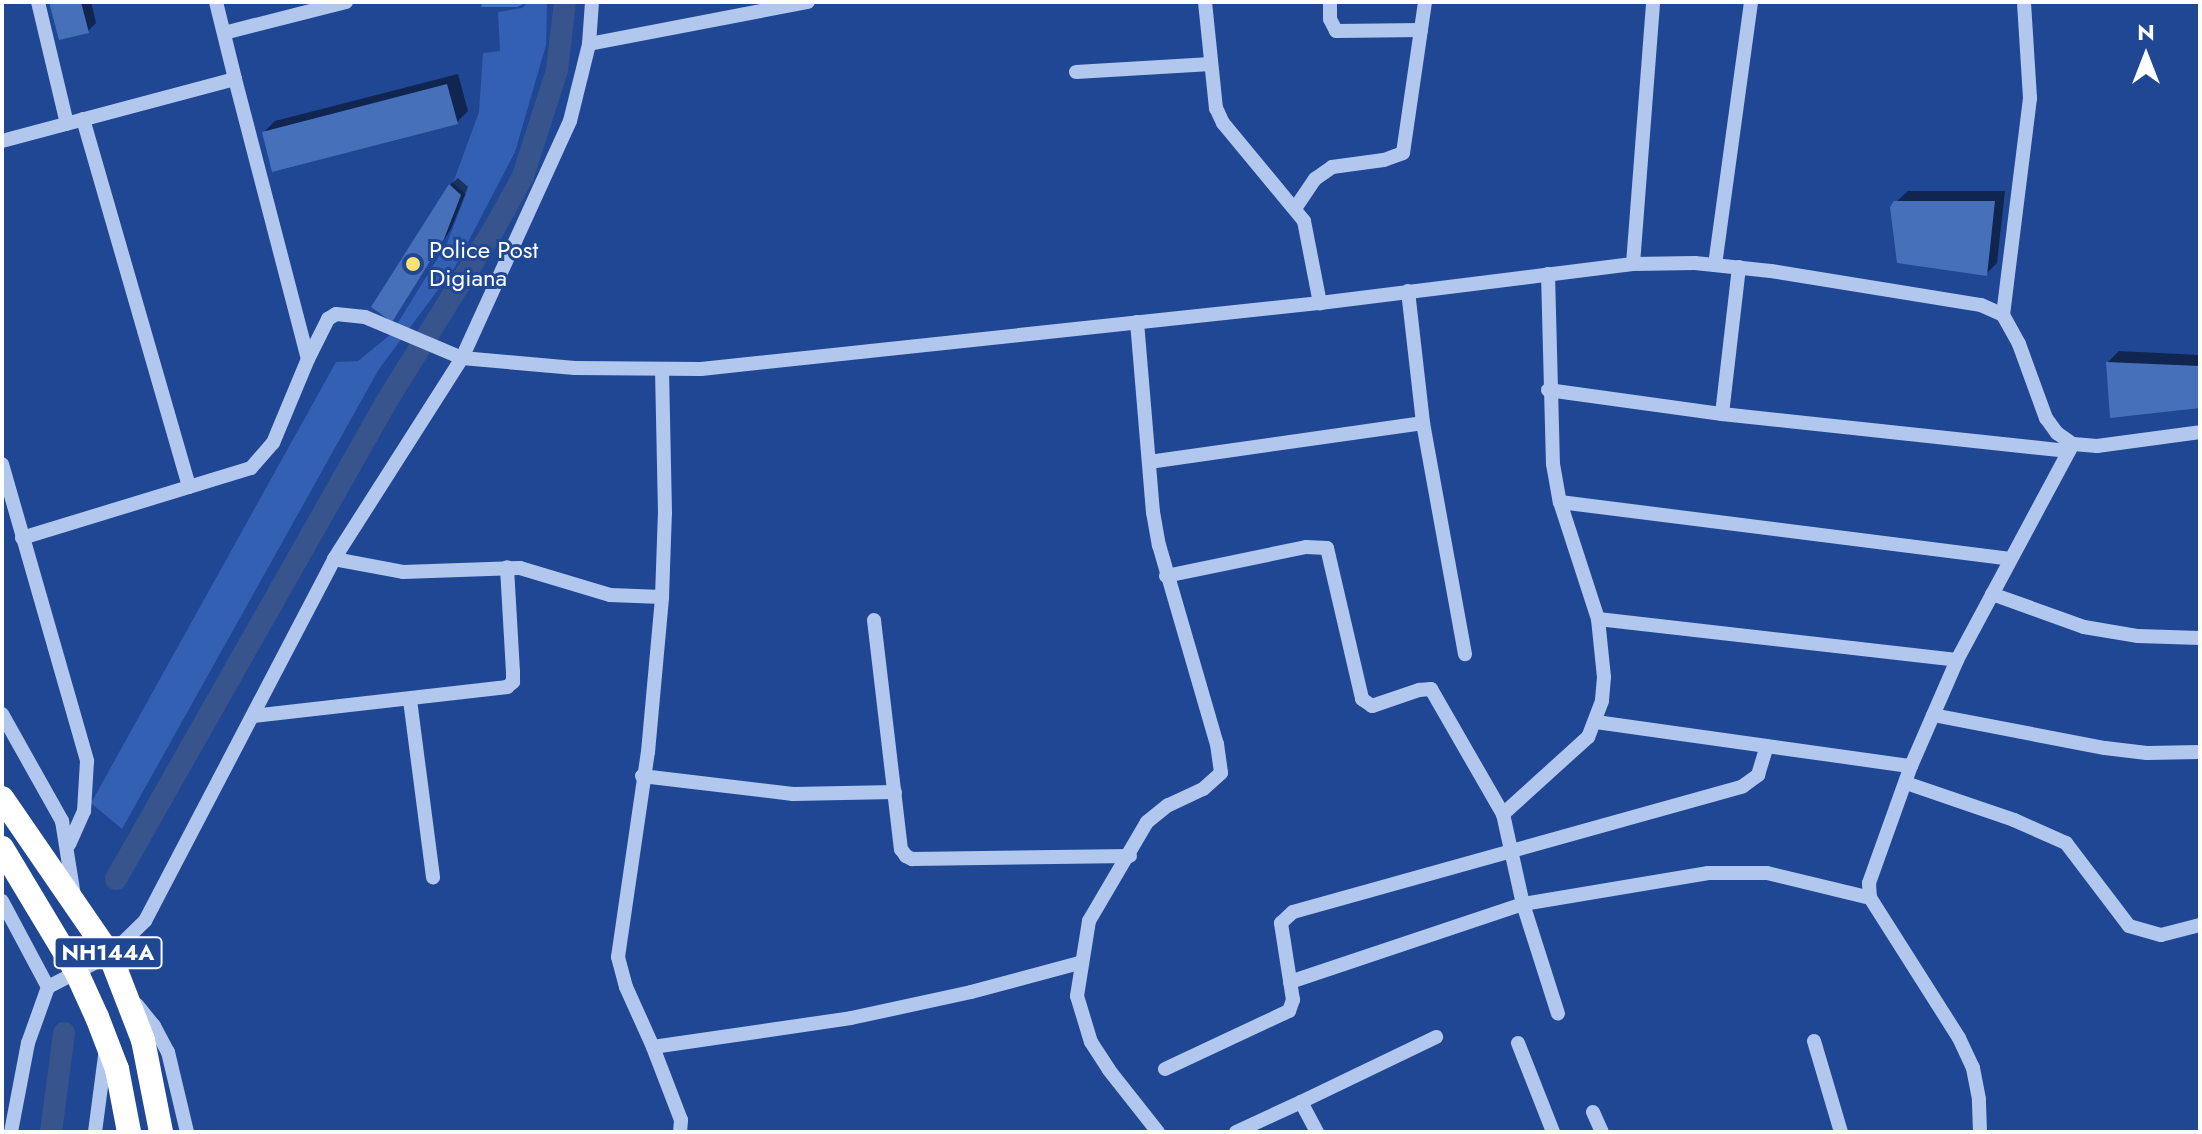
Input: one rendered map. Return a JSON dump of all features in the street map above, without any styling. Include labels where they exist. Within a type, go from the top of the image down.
[{"type":"highway","name":"NH144A","points":[[2,798],[110,955],[129,996],[143,1040],[161,1132]]},
{"type":"highway","name":"NH144A","points":[[2,848],[76,971],[117,1069],[129,1132]]},
{"type":"street","points":[[38,2],[67,124]]},
{"type":"street","points":[[216,2],[308,359]]},
{"type":"street","points":[[224,33],[346,2]]},
{"type":"street","points":[[11,1132],[28,1043],[48,987],[110,955],[145,921],[334,559],[462,358],[570,121],[589,44],[592,2]]},
{"type":"street","points":[[589,44],[808,2]]},
{"type":"street","points":[[1205,2],[1216,108],[1223,123],[1296,207],[1309,238],[1320,303]]},
{"type":"street","points":[[1330,2],[1330,19],[1336,31],[1421,30]]},
{"type":"street","points":[[1296,207],[1315,179],[1332,167],[1384,160],[1403,153],[1425,2]]},
{"type":"street","points":[[1633,264],[1653,2]]},
{"type":"street","points":[[1715,265],[1751,2]]},
{"type":"street","points":[[2024,2],[2030,98],[2003,315],[2019,344],[2046,418],[2071,447]]},
{"type":"street","points":[[1076,72],[1211,64]]},
{"type":"street","points":[[2,141],[235,79]]},
{"type":"street","points":[[83,119],[189,487]]},
{"type":"street","points":[[22,538],[243,471],[263,458],[273,443],[328,319],[336,314],[365,317],[462,358],[575,368],[662,370],[747,366],[1320,303],[1633,264],[1739,267],[1981,305],[2003,315]]},
{"type":"street","points":[[1722,414],[1739,267]]},
{"type":"street","points":[[1503,814],[1588,737],[1596,722],[1604,677],[1598,619],[1560,502],[1553,464],[1548,390],[1548,274]]},
{"type":"street","points":[[1408,291],[1423,423],[1465,654]]},
{"type":"street","points":[[1137,322],[1153,512],[1166,576],[1217,744],[1221,773],[1203,789],[1147,822],[1130,856],[1097,902],[1079,963],[1077,996],[1091,1042],[1158,1132]]},
{"type":"street","points":[[662,370],[665,513],[662,597],[652,716],[618,957],[626,987],[681,1120],[680,1132]]},
{"type":"street","points":[[1548,390],[1722,414],[2071,447],[2200,432]]},
{"type":"street","points":[[1149,462],[1423,423]]},
{"type":"street","points":[[1980,1132],[1979,1099],[1973,1068],[1959,1038],[1870,898],[1872,868],[1911,766],[1957,660],[2071,447]]},
{"type":"street","points":[[2,464],[87,761],[84,811],[69,844]]},
{"type":"street","points":[[1560,502],[2010,559]]},
{"type":"street","points":[[1166,576],[1306,547],[1327,548],[1362,699],[1372,706],[1431,689],[1503,814],[1523,904],[1558,1014]]},
{"type":"street","points":[[334,559],[403,572],[507,567],[537,571],[610,595],[662,597]]},
{"type":"street","points":[[253,716],[495,690],[513,682],[507,567]]},
{"type":"street","points":[[1992,594],[2084,627],[2138,636],[2200,638]]},
{"type":"street","points":[[1598,619],[1957,660]]},
{"type":"street","points":[[874,620],[901,849],[912,859],[1130,856]]},
{"type":"street","points":[[410,700],[433,878]]},
{"type":"street","points":[[2,714],[51,796],[69,844],[75,904]]},
{"type":"street","points":[[1933,715],[2105,748],[2147,753],[2200,752]]},
{"type":"street","points":[[1596,722],[1911,766]]},
{"type":"street","points":[[1165,1069],[1284,1014],[1292,1006],[1280,931],[1285,916],[1510,849],[1743,786],[1758,775],[1767,746]]},
{"type":"street","points":[[642,776],[793,794],[895,792]]},
{"type":"street","points":[[1906,783],[2014,820],[2066,843],[2129,926],[2161,935],[2200,925]]},
{"type":"street","points":[[1290,982],[1523,904],[1697,874],[1767,873],[1870,898]]},
{"type":"street","points":[[2,901],[48,987]]},
{"type":"street","points":[[653,1047],[851,1018],[971,992],[1079,963]]},
{"type":"street","points":[[129,996],[154,1026],[168,1052],[187,1132]]},
{"type":"street","points":[[1236,1132],[1436,1037]]},
{"type":"street","points":[[1814,1041],[1841,1132]]},
{"type":"street","points":[[95,1132],[98,1089],[107,1043]]},
{"type":"street","points":[[1518,1043],[1553,1132]]},
{"type":"street","points":[[1301,1102],[1317,1132]]},
{"type":"street","points":[[1593,1112],[1602,1132]]},
{"type":"shaded area","points":[[528,2],[547,2],[546,45],[515,152],[455,267],[379,369],[122,829],[91,803],[336,362],[358,361],[391,334],[447,243],[466,194],[453,183],[479,112],[483,53],[500,51],[498,12],[522,8]]},
{"type":"building","points":[[49,2],[81,2],[89,33],[59,40]]},
{"type":"building","points":[[482,2],[528,2],[517,7],[481,7]]},
{"type":"building","points":[[447,84],[458,124],[272,172],[262,132]]},
{"type":"building","name":"Police Post Digiana","points":[[449,184],[461,195],[444,239],[392,322],[371,307]]},
{"type":"building","points":[[1894,201],[1995,201],[1987,276],[1897,263],[1890,207]]},
{"type":"building","points":[[2106,362],[2200,366],[2200,408],[2110,418]]},
{"type":"waterway","points":[[116,879],[388,399],[495,227],[523,176],[557,70],[565,2]]},
{"type":"waterway","points":[[51,1132],[64,1033]]},
{"type":"place","name":"Police Post Digiana","points":[[413,264]]}]
